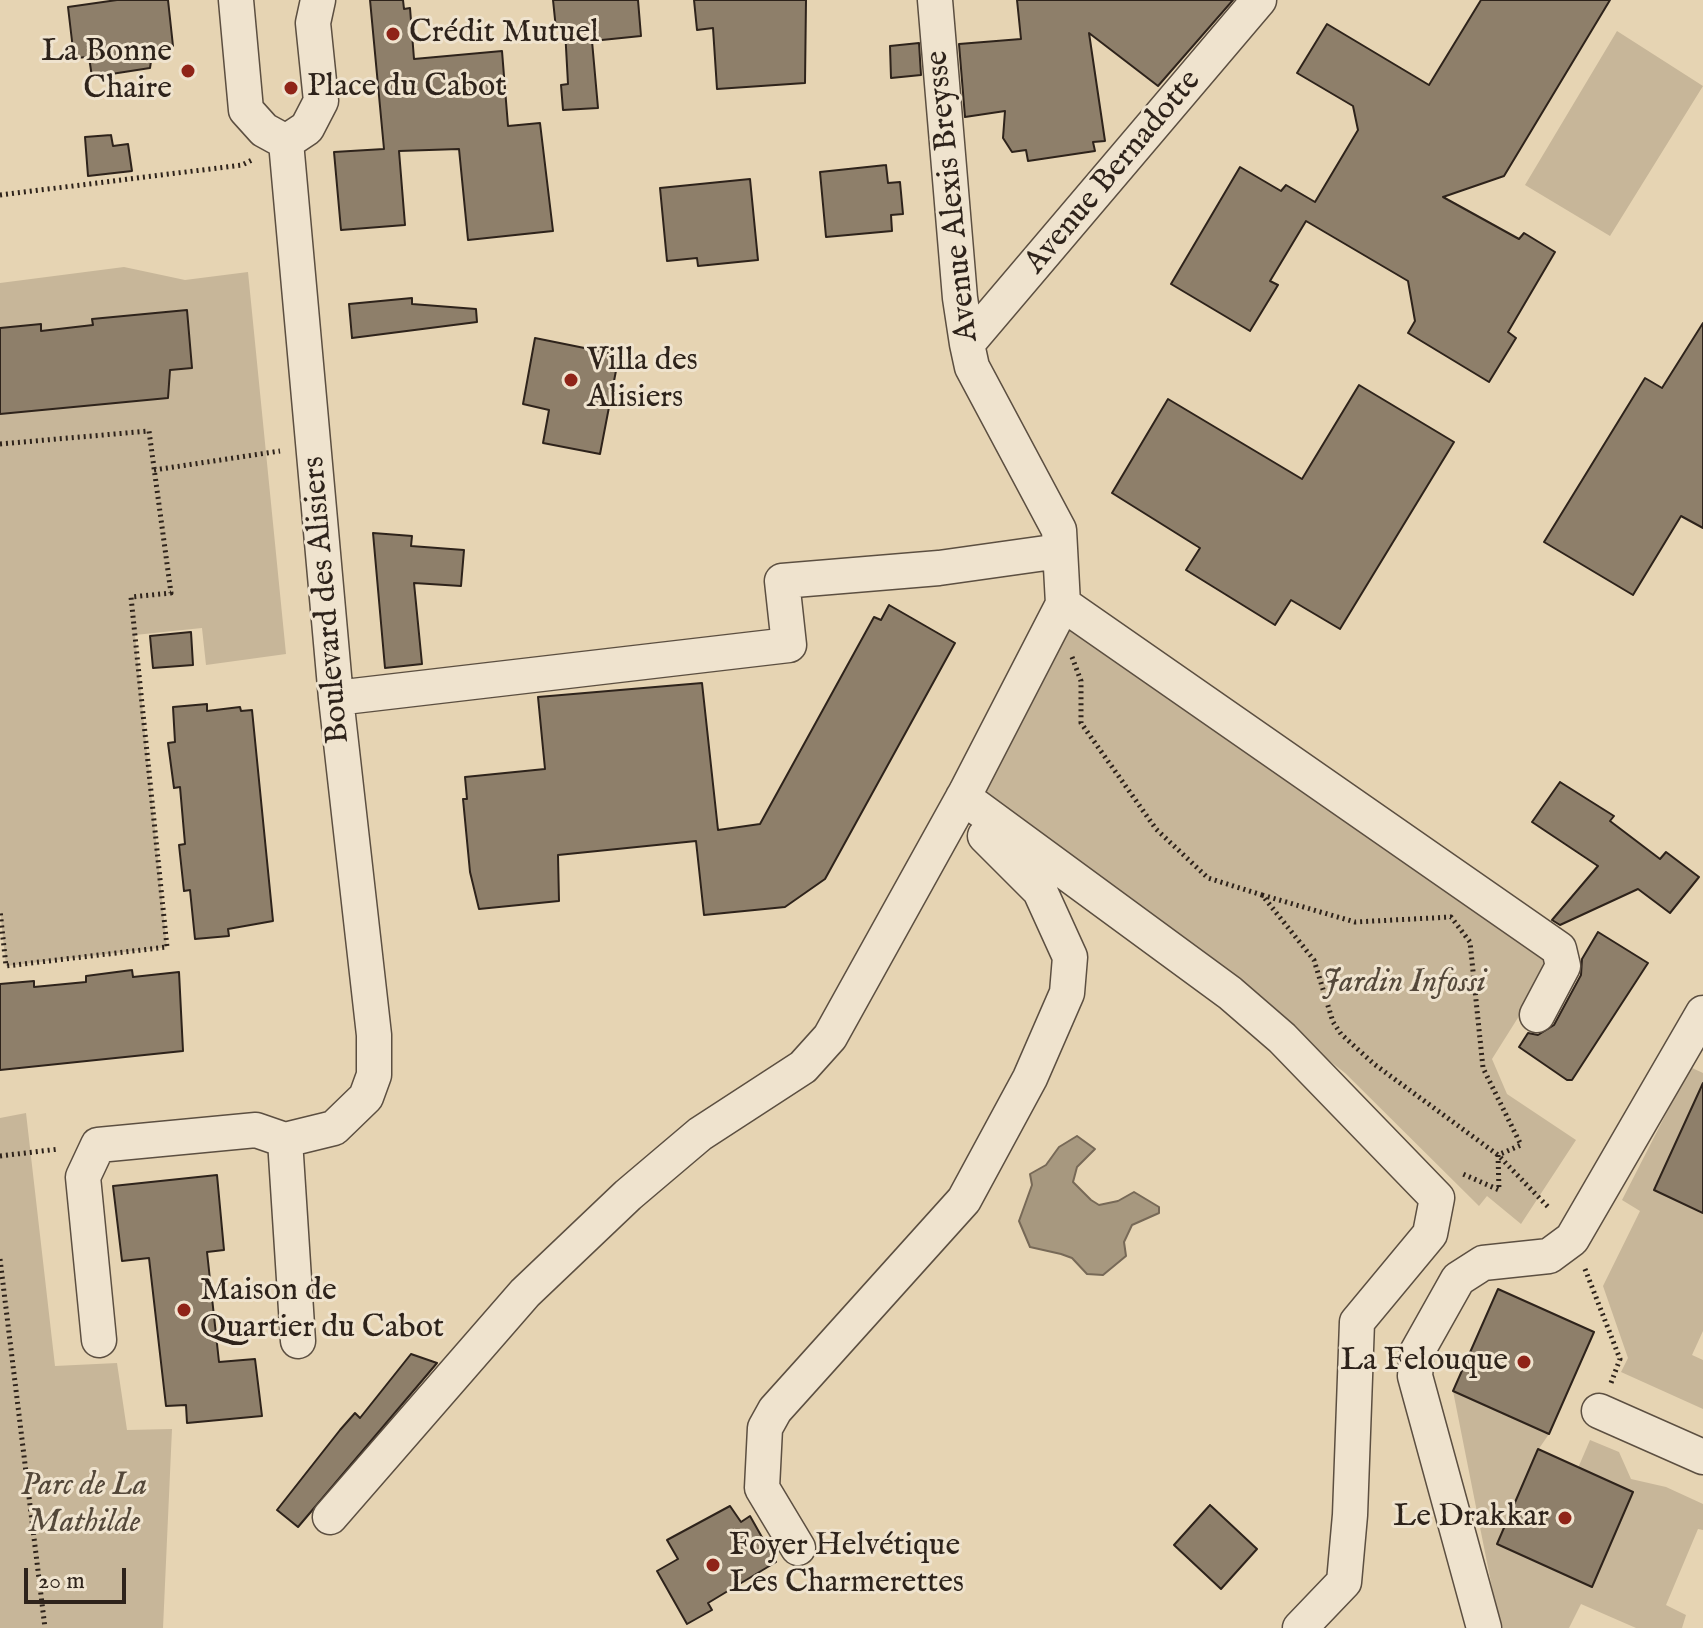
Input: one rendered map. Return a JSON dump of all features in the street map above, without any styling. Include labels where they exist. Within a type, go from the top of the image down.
[{"type":"street","points":[[236,0],[246,110],[264,130],[286,142],[307,128],[321,101],[313,23],[318,0]]},
{"type":"street","name":"Avenue Alexis Breysse","points":[[935,0],[960,298],[967,344],[972,367],[1059,530],[1058,614]]},
{"type":"street","name":"Avenue Bernadotte","points":[[967,344],[1259,0]]},
{"type":"street","name":"Boulevard des Alisiers","points":[[285,1140],[334,1128],[350,1116],[366,1097],[374,1075],[368,1043],[313,446],[284,246],[286,142]]},
{"type":"street","points":[[336,698],[789,645],[782,581],[939,568],[1060,551]]},
{"type":"street","points":[[330,1517],[525,1293],[605,1217],[700,1134],[803,1067],[830,1037],[956,809],[1058,614],[1559,949],[1563,966],[1537,1015]]},
{"type":"street","points":[[798,1548],[762,1488],[765,1428],[775,1410],[964,1200],[1030,1078],[1067,993],[1070,957],[1040,891],[956,809]]},
{"type":"street","points":[[956,809],[1230,993],[1282,1038],[1437,1198],[1430,1234],[1357,1322],[1350,1515],[1344,1582],[1302,1627]]},
{"type":"street","points":[[1484,1628],[1415,1376],[1417,1352],[1458,1279],[1483,1263],[1549,1256],[1572,1239],[1703,1013]]},
{"type":"street","points":[[99,1340],[83,1177],[98,1145],[256,1130],[285,1140],[298,1341]]},
{"type":"street","points":[[1599,1411],[1703,1457]]},
{"type":"path","points":[[0,195],[242,165],[286,142]]},
{"type":"path","points":[[0,444],[149,431],[171,593],[131,597],[167,947],[6,966],[0,910]]},
{"type":"path","points":[[154,470],[313,446]]},
{"type":"path","points":[[1058,614],[1081,681],[1081,723],[1156,829],[1208,878],[1355,922],[1451,917],[1470,942],[1483,1068],[1521,1145],[1498,1155]]},
{"type":"path","points":[[1262,895],[1314,960],[1333,1022],[1341,1034],[1374,1064],[1498,1155],[1540,1196],[1572,1239],[1620,1359],[1599,1411]]},
{"type":"path","points":[[0,1156],[31,1152]]},
{"type":"path","points":[[0,1259],[45,1628]]},
{"type":"green space","points":[[1617,31],[1703,86],[1610,236],[1525,185]]},
{"type":"green space","points":[[124,267],[185,280],[248,272],[286,654],[206,665],[202,628],[135,635],[167,947],[6,966],[0,910],[0,414],[167,398],[170,370],[187,310],[161,312],[161,319],[138,315],[93,319],[93,325],[41,331],[41,325],[0,328],[0,283]]},
{"type":"green space","name":"Jardin Infossi","points":[[1069,617],[1548,951],[1548,970],[1492,1059],[1507,1094],[1576,1140],[1521,1224],[1487,1196],[1479,1206],[1345,1073],[1128,902],[988,798],[983,789]]},
{"type":"green space","points":[[1690,1067],[1703,1073],[1703,1331],[1692,1355],[1703,1360],[1703,1409],[1621,1372],[1628,1358],[1603,1286],[1640,1211],[1622,1200]]},
{"type":"green space","name":"Parc de La Mathilde","points":[[26,1113],[55,1366],[117,1363],[127,1430],[172,1429],[163,1628],[0,1628],[0,1118]]},
{"type":"green space","points":[[1453,1391],[1549,1434],[1538,1450],[1497,1544],[1591,1587],[1578,1468],[1590,1440],[1619,1452],[1631,1479],[1666,1487],[1703,1504],[1703,1530],[1698,1529],[1666,1605],[1686,1615],[1682,1628],[1636,1628],[1581,1604],[1569,1628],[1500,1628]]},
{"type":"shaded area","points":[[1077,1136],[1095,1149],[1077,1167],[1073,1182],[1091,1200],[1099,1205],[1118,1201],[1134,1192],[1159,1207],[1159,1213],[1132,1225],[1124,1242],[1126,1256],[1103,1275],[1087,1274],[1072,1258],[1030,1247],[1019,1221],[1032,1185],[1030,1174],[1046,1165],[1059,1147]]},
{"type":"building","points":[[117,0],[168,0],[173,46],[153,48],[150,68],[92,77],[89,57],[74,58],[68,7]]},
{"type":"building","points":[[370,0],[403,0],[404,9],[410,8],[414,59],[502,51],[508,126],[540,123],[553,231],[468,240],[459,149],[399,151],[405,225],[341,230],[334,152],[384,149]]},
{"type":"building","points":[[553,0],[638,0],[641,36],[592,41],[598,108],[563,110],[561,85],[568,84],[565,29],[556,29]]},
{"type":"building","points":[[694,0],[806,0],[805,83],[717,89],[713,28],[697,30]]},
{"type":"building","points":[[1017,0],[1233,0],[1158,86],[1089,33],[1105,141],[1093,142],[1095,151],[1028,161],[1026,150],[1012,152],[1003,138],[1005,111],[965,117],[959,44],[1021,39]]},
{"type":"building","points":[[1481,0],[1610,0],[1504,176],[1443,197],[1519,239],[1524,233],[1555,252],[1508,332],[1516,338],[1489,382],[1408,333],[1415,321],[1408,281],[1306,221],[1270,281],[1278,285],[1250,331],[1171,284],[1240,167],[1281,191],[1286,185],[1315,202],[1358,130],[1353,106],[1297,73],[1327,24],[1429,85]]},
{"type":"building","points":[[919,43],[921,75],[891,78],[890,46]]},
{"type":"building","points":[[111,135],[113,146],[128,144],[132,171],[88,176],[85,137]]},
{"type":"building","points":[[886,165],[888,183],[900,182],[903,214],[891,215],[892,231],[826,237],[820,172]]},
{"type":"building","points":[[750,179],[758,260],[698,266],[697,258],[667,261],[660,188]]},
{"type":"building","points":[[412,298],[412,304],[476,309],[477,322],[352,338],[349,304]]},
{"type":"building","points":[[187,310],[192,368],[170,370],[168,398],[0,414],[0,328],[41,324],[41,331],[93,325],[92,319]]},
{"type":"building","points":[[1703,323],[1703,528],[1681,516],[1633,595],[1544,542],[1645,378],[1662,388]]},
{"type":"building","name":"Villa des Alisiers","points":[[535,338],[619,355],[600,454],[543,443],[549,410],[523,404]]},
{"type":"building","points":[[1359,385],[1454,442],[1340,629],[1291,600],[1275,625],[1186,570],[1200,548],[1112,493],[1168,399],[1302,479]]},
{"type":"building","points":[[373,533],[412,536],[411,546],[464,550],[461,586],[414,583],[422,664],[385,668]]},
{"type":"building","points":[[889,605],[955,643],[825,879],[785,907],[704,915],[696,841],[558,855],[559,901],[479,909],[470,872],[463,799],[467,799],[465,777],[545,769],[538,697],[702,683],[718,830],[760,824],[874,617],[881,620]]},
{"type":"building","points":[[191,632],[193,665],[153,668],[150,636]]},
{"type":"building","points":[[207,704],[207,711],[240,707],[241,711],[252,710],[273,921],[228,929],[229,936],[195,939],[190,890],[184,891],[179,845],[185,844],[180,787],[174,788],[168,743],[175,742],[173,707]]},
{"type":"building","points":[[1560,782],[1614,816],[1610,821],[1660,859],[1666,852],[1699,877],[1670,913],[1638,889],[1560,925],[1552,920],[1598,866],[1532,822]]},
{"type":"building","points":[[1598,932],[1648,963],[1572,1080],[1567,1080],[1519,1047],[1528,1033],[1538,1035],[1554,1025],[1581,975],[1582,959]]},
{"type":"building","points":[[132,970],[133,977],[179,972],[183,1051],[0,1070],[0,984],[34,981],[34,987],[86,982],[86,976]]},
{"type":"building","points":[[1703,1083],[1703,1213],[1654,1190]]},
{"type":"building","name":"Maison de Quartier du Cabot","points":[[217,1175],[224,1250],[207,1252],[219,1362],[255,1359],[262,1416],[187,1423],[186,1405],[166,1406],[149,1258],[122,1261],[113,1186]]},
{"type":"building","name":"La Felouque","points":[[1498,1289],[1594,1332],[1549,1434],[1453,1391]]},
{"type":"building","points":[[411,1354],[437,1363],[298,1527],[277,1510],[340,1430],[355,1413],[360,1418]]},
{"type":"building","name":"Le Drakkar","points":[[1538,1449],[1633,1492],[1592,1587],[1497,1544]]},
{"type":"building","points":[[1210,1505],[1257,1549],[1221,1589],[1174,1545]]},
{"type":"building","name":"Foyer Helvétique Les Charmerettes","points":[[730,1506],[741,1522],[750,1516],[776,1562],[708,1603],[712,1610],[687,1624],[657,1571],[678,1559],[667,1540]]},
{"type":"place","name":"Crédit Mutuel","points":[[393,34]]},
{"type":"place","name":"La Bonne Chaire","points":[[188,71]]},
{"type":"place","name":"Place du Cabot","points":[[291,88]]},
{"type":"place","name":"Villa des Alisiers","points":[[571,380]]},
{"type":"place","name":"Maison de Quartier du Cabot","points":[[184,1310]]},
{"type":"place","name":"La Felouque","points":[[1524,1362]]},
{"type":"place","name":"Le Drakkar","points":[[1565,1518]]},
{"type":"place","name":"Foyer Helvétique Les Charmerettes","points":[[713,1565]]}]
